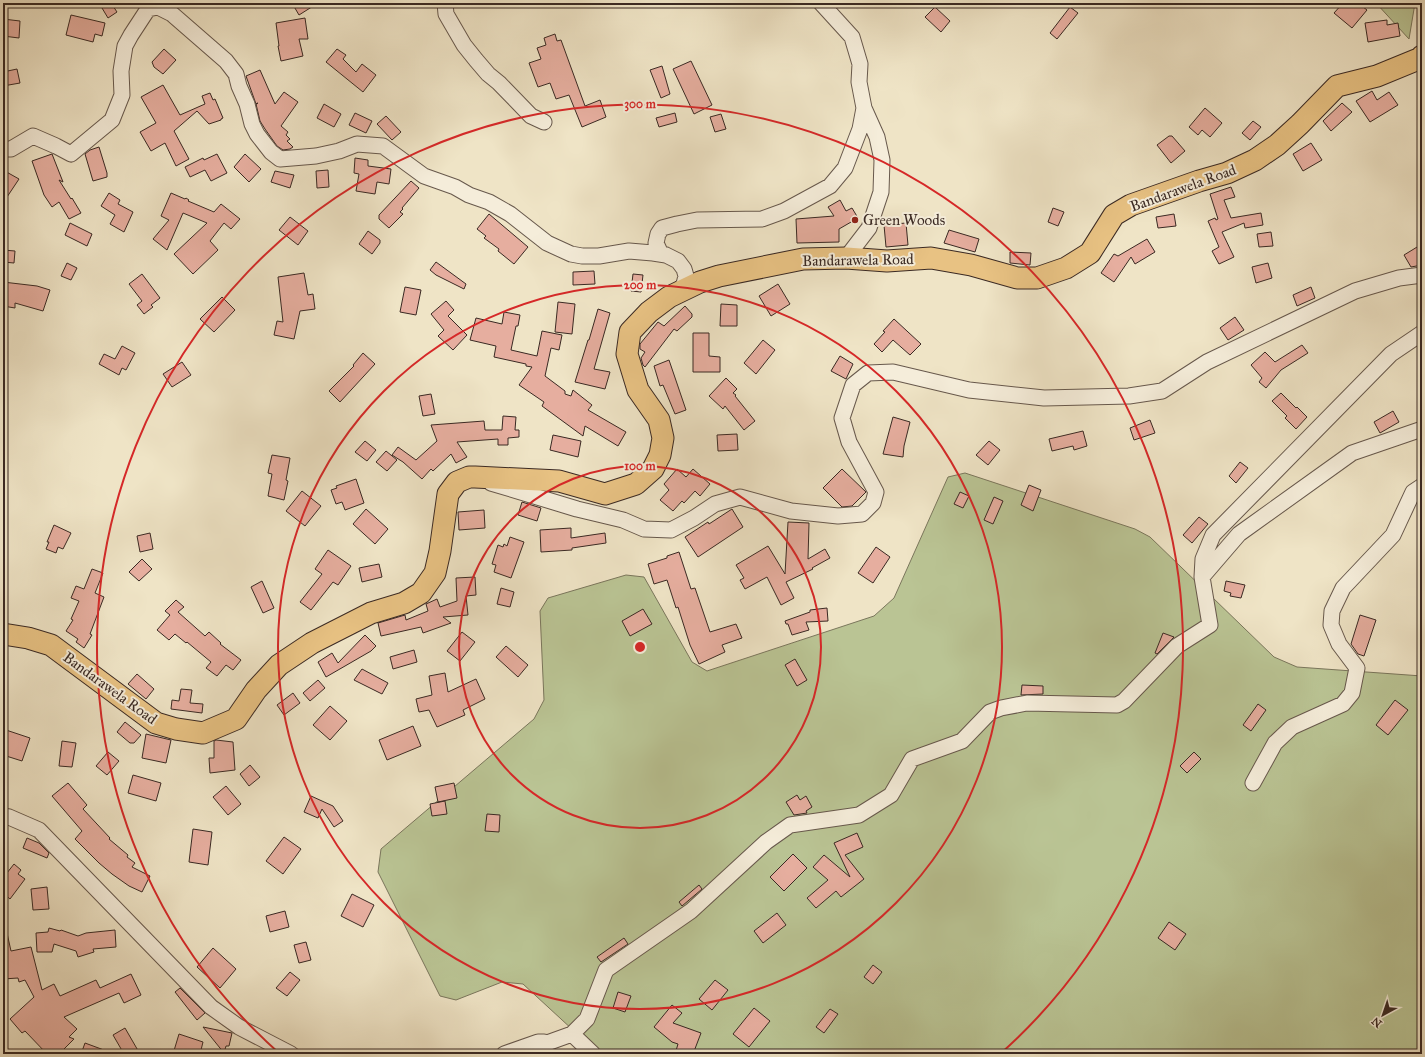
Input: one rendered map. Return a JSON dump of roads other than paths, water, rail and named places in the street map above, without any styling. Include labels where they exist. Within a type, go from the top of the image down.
[{"type":"highway","name":"Bandarawela Road","points":[[3,634],[28,638],[51,645],[156,723],[176,729],[203,733],[236,719],[256,690],[279,665],[312,643],[371,612],[404,603],[421,593],[434,573],[440,551],[448,494],[457,482],[470,477],[559,482],[605,494],[636,484],[653,469],[660,455],[663,438],[658,420],[638,390],[627,354],[630,332],[649,312],[678,292],[700,282],[719,276],[803,259],[846,258],[887,260],[931,258],[971,265],[1017,278],[1037,278],[1066,268],[1090,253],[1114,215],[1131,205],[1199,181],[1227,173],[1255,160],[1277,145],[1337,86],[1377,76],[1421,58],[1422,56]]},
{"type":"street","points":[[445,3],[446,14],[464,45],[476,60],[488,74],[499,83],[531,116],[544,122]]},
{"type":"street","points":[[821,3],[852,37],[860,64],[859,82],[864,108],[877,137],[882,160],[881,192],[868,228],[846,258]]},
{"type":"street","points":[[3,149],[11,149],[33,136],[71,154],[112,120],[122,95],[121,71],[125,46],[130,35],[148,9],[158,7],[172,14],[226,61],[236,74],[239,86],[247,104],[252,124],[257,134],[271,152],[280,160],[316,156],[339,151],[357,144],[383,146],[424,176],[455,187],[469,195],[489,202],[510,214],[547,243],[571,254],[582,256],[599,256],[629,251],[662,254],[678,261],[684,269],[686,276],[684,284],[678,292]]},
{"type":"street","points":[[662,254],[656,243],[658,234],[662,228],[697,220],[762,219],[784,211],[830,186],[845,168],[860,129],[864,108]]},
{"type":"street","points":[[475,478],[577,509],[623,520],[644,529],[671,530],[694,518],[715,504],[740,497],[791,511],[838,516],[862,514],[874,503],[876,492],[849,442],[842,418],[853,385],[868,373],[893,372],[970,390],[1044,398],[1129,396],[1162,391],[1207,362],[1355,291],[1399,278],[1422,275]]},
{"type":"street","points":[[531,1054],[547,1043],[572,1034],[587,1019],[606,970],[691,911],[766,842],[790,825],[859,815],[890,795],[912,759],[962,741],[990,712],[1001,708],[1027,703],[1117,705],[1124,701],[1177,646],[1210,625],[1202,577],[1203,558],[1213,535],[1391,354],[1422,333]]},
{"type":"street","points":[[1202,577],[1239,534],[1352,453],[1422,429]]},
{"type":"street","points":[[1253,783],[1275,743],[1292,727],[1343,704],[1352,693],[1357,668],[1339,644],[1331,625],[1332,611],[1343,588],[1393,535],[1413,492],[1422,486]]},
{"type":"street","points":[[3,816],[9,817],[39,830],[211,1007],[239,1027],[291,1054]]},
{"type":"street","points":[[572,1034],[593,1054]]},
{"type":"street","points":[[504,1054],[538,1042],[547,1043]]},
{"type":"place","name":"Green Woods","points":[[855,220]]}]
